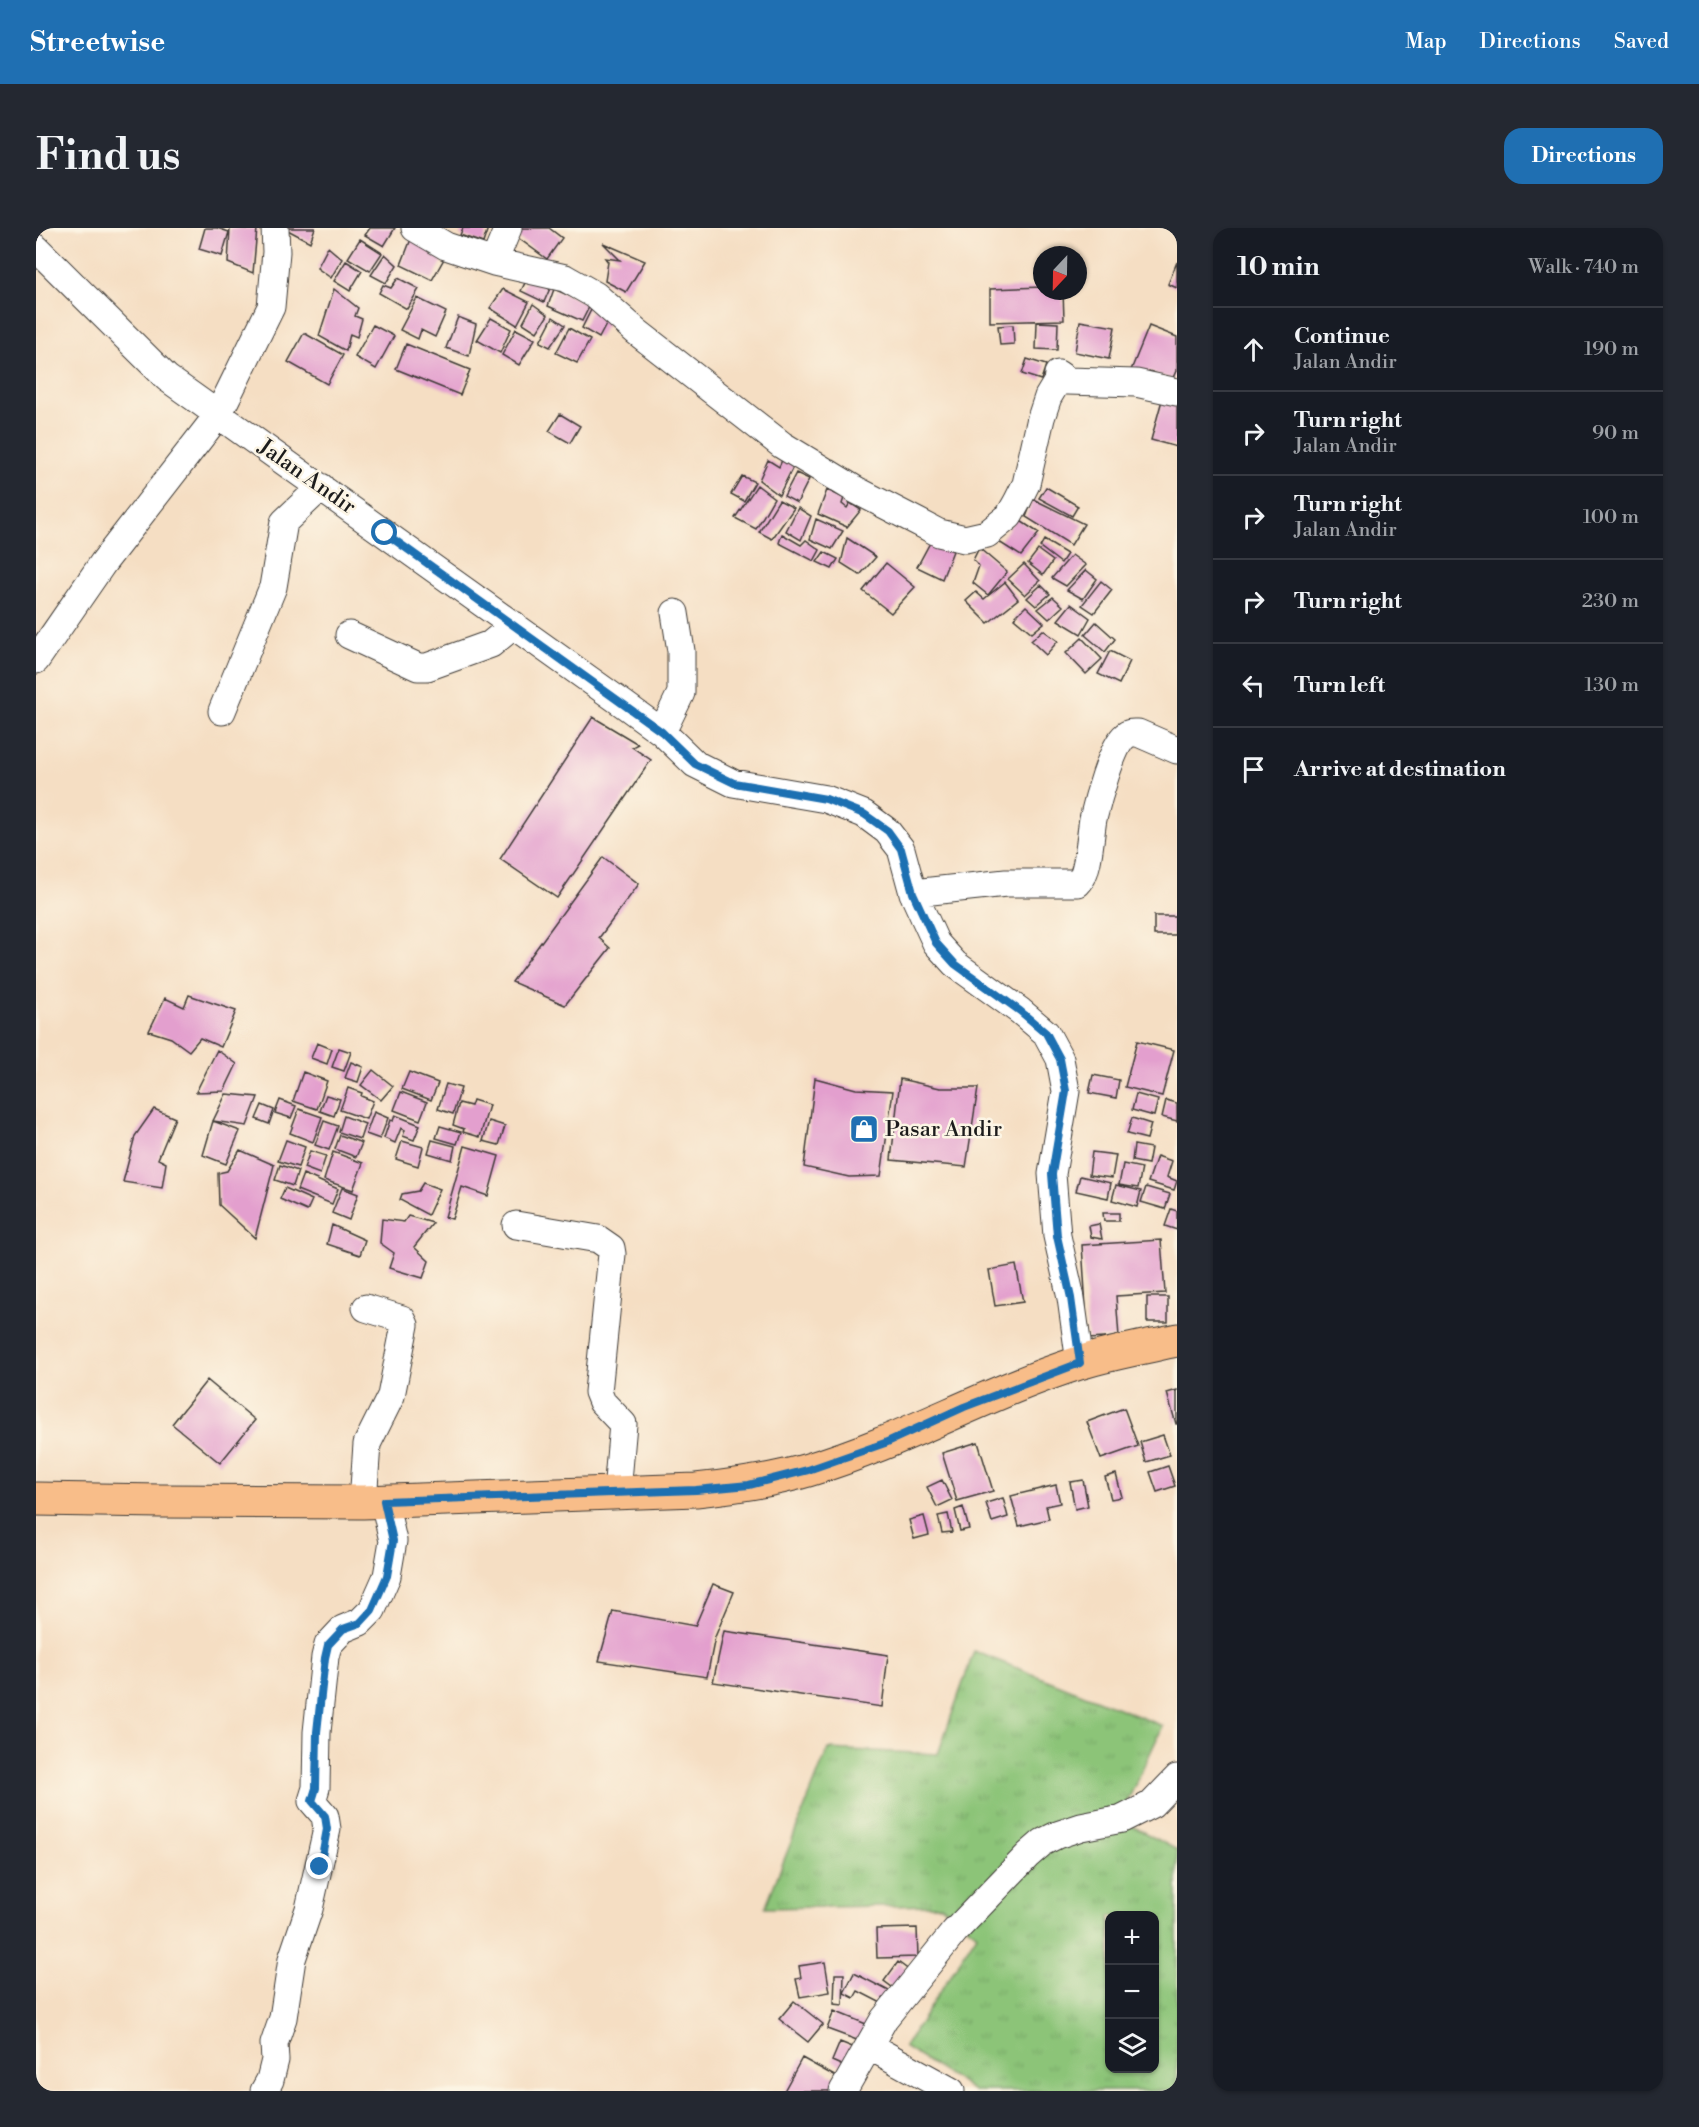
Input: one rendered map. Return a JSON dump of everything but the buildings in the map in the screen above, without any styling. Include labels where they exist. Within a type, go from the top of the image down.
[{"type":"main road","points":[[36,1499],[161,1502],[373,1501],[696,1490],[749,1485],[808,1470],[885,1443],[964,1407],[1080,1363],[1177,1340]]},
{"type":"street","points":[[36,660],[103,563],[218,415],[271,307],[276,252],[274,228]]},
{"type":"street","points":[[415,228],[446,246],[494,262],[565,278],[595,294],[637,332],[782,445],[856,490],[939,533],[965,539],[987,534],[1009,516],[1026,484],[1041,418],[1048,397],[1057,382],[1058,374],[1068,381],[1136,383],[1177,392]]},
{"type":"street","points":[[494,262],[508,228]]},
{"type":"street","name":"Jalan Andir","points":[[36,248],[167,378],[662,732],[695,764],[734,783],[826,799],[864,814],[888,831],[901,849],[913,893],[936,943],[955,964],[1020,1011],[1046,1033],[1060,1059],[1066,1091],[1052,1174],[1057,1236],[1071,1298],[1080,1363]]},
{"type":"street","points":[[222,711],[273,587],[284,522],[321,487]]},
{"type":"street","points":[[662,732],[681,693],[681,651],[675,613]]},
{"type":"street","points":[[349,635],[418,667],[427,667],[491,644],[514,625]]},
{"type":"street","points":[[913,893],[1006,883],[1078,883],[1085,868],[1093,818],[1114,751],[1124,736],[1132,732],[1138,733],[1177,750]]},
{"type":"street","points":[[516,1225],[598,1239],[611,1248],[598,1392],[602,1402],[623,1424],[617,1492]]},
{"type":"street","points":[[264,2091],[270,2080],[275,2060],[274,2044],[283,2018],[292,1959],[309,1909],[327,1829],[325,1816],[312,1801],[316,1788],[317,1732],[328,1645],[343,1629],[360,1623],[372,1610],[387,1576],[393,1541],[373,1501],[367,1444],[391,1396],[405,1325],[402,1318],[366,1308]]},
{"type":"street","points":[[843,2091],[884,2019],[955,1931],[1006,1876],[1043,1842],[1081,1827],[1122,1819],[1152,1804],[1177,1778]]},
{"type":"street","points":[[869,2046],[951,2091]]},
{"type":"green space","points":[[974,1651],[1163,1726],[1119,1819],[1177,1850],[1177,2091],[974,2091],[904,2047],[977,1934],[941,1905],[765,1908],[828,1749],[938,1754]]},
{"type":"place","name":"Pasar Andir","points":[[864,1129]]},
{"type":"route","points":[[320,1867],[327,1829],[325,1816],[312,1801],[316,1788],[317,1732],[325,1658],[328,1645],[343,1629],[360,1623],[372,1610],[387,1576],[393,1541],[384,1501],[696,1490],[749,1485],[808,1470],[885,1443],[964,1407],[1080,1363],[1071,1298],[1057,1236],[1052,1174],[1066,1091],[1060,1059],[1046,1033],[982,982],[955,964],[936,943],[913,893],[901,849],[888,831],[864,814],[826,799],[734,783],[695,764],[662,732],[385,533]]}]
